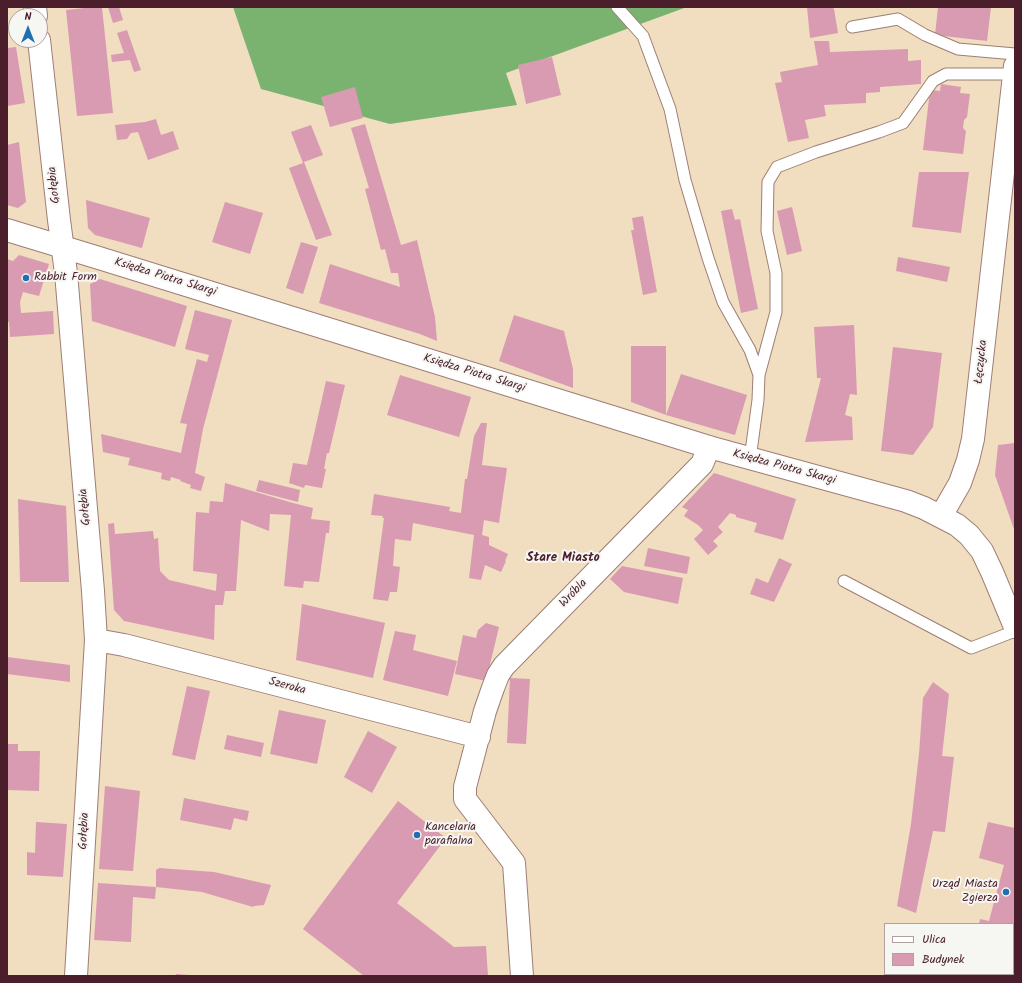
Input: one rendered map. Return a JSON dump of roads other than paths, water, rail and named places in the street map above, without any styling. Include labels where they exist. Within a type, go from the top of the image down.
[{"type":"street","name":"Gołębia","points":[[40,48],[66,272],[96,640],[76,976]]},
{"type":"street","name":"Łęczycka","points":[[941,516],[960,483],[973,439],[1015,64]]},
{"type":"street","name":"Księdza Piotra Skargi","points":[[7,230],[709,447],[906,501],[941,516]]},
{"type":"street","name":"Wróbla","points":[[522,976],[514,863],[465,799],[465,787],[493,688],[498,675],[504,666],[702,464],[709,447]]},
{"type":"street","points":[[941,516],[969,535],[982,551],[1015,627]]},
{"type":"street","name":"Szeroka","points":[[96,640],[124,644],[479,737]]},
{"type":"lane","points":[[617,7],[643,36],[670,110],[685,180],[708,258],[723,302],[750,350],[759,375]]},
{"type":"lane","points":[[852,27],[898,19],[925,35],[958,49],[1015,64]]},
{"type":"lane","points":[[750,458],[758,400],[759,375],[776,312],[776,273],[766,231],[768,182],[777,167],[816,152],[880,132],[903,123],[933,81],[946,74],[1015,64]]},
{"type":"lane","points":[[844,581],[971,648],[1015,631]]},
{"type":"place","name":"Rabbit Form","points":[[26,278]]},
{"type":"place","name":"Kancelaria parafialna","points":[[417,835]]},
{"type":"place","name":"Urząd Miasta Zgierza","points":[[1006,892]]},
{"type":"district","name":"Stare Miasto","points":[[563,559]]}]
